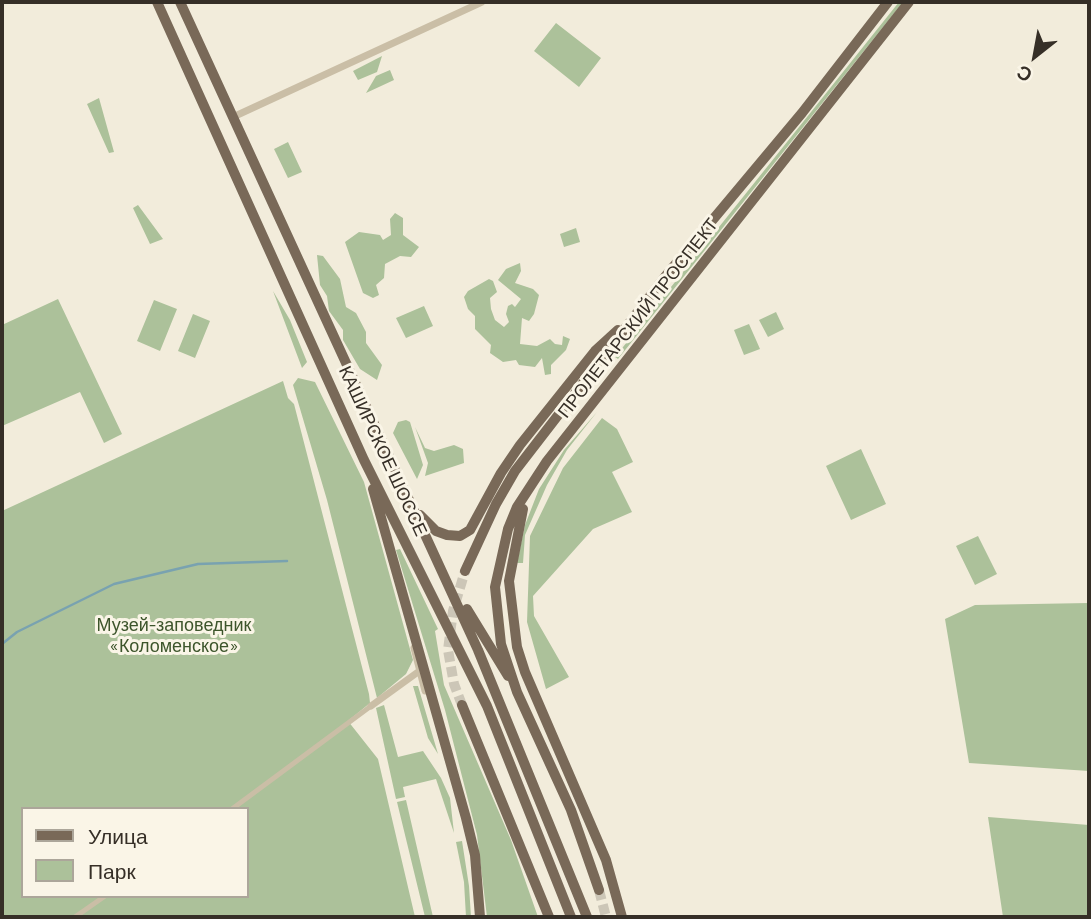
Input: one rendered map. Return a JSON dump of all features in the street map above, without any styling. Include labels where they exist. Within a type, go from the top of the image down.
[{"type":"main road","name":"КАШИРСКОЕ ШОССЕ","points":[[157,2],[364,460],[487,706],[571,917]]},
{"type":"main road","name":"КАШИРСКОЕ ШОССЕ","points":[[180,2],[483,662],[587,917]]},
{"type":"main road","name":"ПРОЛЕТАРСКИЙ ПРОСПЕКТ","points":[[466,571],[496,504],[515,471],[638,312],[802,113],[888,2]]},
{"type":"main road","name":"ПРОЛЕТАРСКИЙ ПРОСПЕКТ","points":[[517,692],[501,644],[495,587],[508,529],[533,482],[909,2]]},
{"type":"main road","points":[[409,500],[436,531],[455,537],[465,534],[520,445],[595,351],[638,312]]},
{"type":"main road","points":[[364,460],[437,706],[475,855],[480,917]]},
{"type":"main road","points":[[533,482],[520,517],[511,557],[511,620],[525,672],[606,860],[622,917]]},
{"type":"main road","points":[[444,575],[517,692],[571,810],[599,890]]},
{"type":"main road","points":[[462,705],[547,917]]},
{"type":"street","points":[[233,117],[482,2]]},
{"type":"street","points":[[415,630],[414,648],[418,672],[425,691],[437,706]]},
{"type":"street","points":[[235,807],[418,672]]},
{"type":"street","points":[[75,917],[102,898]]},
{"type":"green space","points":[[899,2],[903,2],[618,359],[615,357]]},
{"type":"green space","points":[[556,23],[601,58],[579,87],[534,51]]},
{"type":"green space","points":[[382,56],[377,72],[358,80],[353,71]]},
{"type":"green space","points":[[390,70],[394,80],[366,93],[376,76]]},
{"type":"green space","points":[[99,98],[114,152],[109,153],[87,104]]},
{"type":"green space","points":[[288,142],[302,172],[288,178],[274,149]]},
{"type":"green space","points":[[138,205],[163,239],[150,244],[133,208]]},
{"type":"green space","points":[[395,213],[403,218],[403,235],[419,247],[411,257],[400,256],[385,264],[384,278],[376,285],[379,295],[373,298],[363,293],[345,242],[359,232],[380,235],[383,240],[391,235],[390,219]]},
{"type":"green space","points":[[576,228],[580,242],[564,247],[560,234]]},
{"type":"green space","points":[[317,255],[323,256],[340,279],[346,307],[356,313],[366,332],[366,343],[382,365],[377,380],[360,369],[343,340],[343,330],[329,311],[327,296],[320,285]]},
{"type":"green space","points":[[520,263],[521,271],[515,283],[533,289],[539,295],[534,314],[529,321],[522,318],[520,344],[537,346],[550,339],[555,344],[562,345],[563,336],[570,339],[566,350],[551,365],[551,374],[545,375],[542,358],[535,367],[519,365],[516,360],[503,362],[490,353],[491,345],[475,329],[475,316],[468,309],[464,297],[468,291],[489,279],[493,281],[497,292],[490,298],[491,309],[495,320],[504,327],[509,322],[506,314],[508,306],[512,304],[515,307],[521,299],[498,280],[506,269]]},
{"type":"green space","points":[[273,291],[290,320],[307,362],[302,368]]},
{"type":"green space","points":[[58,299],[122,434],[104,443],[80,392],[2,426],[2,325]]},
{"type":"green space","points":[[154,300],[177,309],[160,351],[137,341]]},
{"type":"green space","points":[[424,306],[433,326],[406,338],[396,318]]},
{"type":"green space","points":[[776,312],[784,329],[768,337],[759,320]]},
{"type":"green space","points":[[193,314],[210,321],[195,358],[178,351]]},
{"type":"green space","points":[[749,324],[760,349],[744,355],[734,330]]},
{"type":"green space","points":[[298,378],[315,382],[364,482],[413,660],[406,674],[377,698],[327,500],[293,385]]},
{"type":"green space","name":"Музей-заповедник «Коломенское»","points":[[283,381],[288,398],[294,404],[369,694],[370,703],[348,721],[378,759],[415,917],[2,917],[2,511]]},
{"type":"green space","points":[[597,412],[567,450],[547,485],[525,535],[523,563],[517,563],[525,525],[539,489],[564,450]]},
{"type":"green space","points":[[602,418],[617,429],[633,462],[612,472],[632,512],[593,529],[533,596],[534,616],[569,677],[546,689],[527,622],[530,536],[563,468]]},
{"type":"green space","points":[[398,422],[410,422],[423,465],[417,479],[393,433]]},
{"type":"green space","points":[[415,427],[425,448],[434,451],[454,445],[463,449],[464,463],[425,476],[428,463]]},
{"type":"green space","points":[[861,449],[886,504],[851,520],[826,466]]},
{"type":"green space","points":[[978,536],[997,574],[975,585],[956,546]]},
{"type":"green space","points":[[400,549],[438,629],[435,631],[444,685],[511,840],[538,917],[487,917],[477,835],[445,710],[396,550]]},
{"type":"green space","points":[[1089,603],[1089,771],[969,763],[945,619],[975,605]]},
{"type":"green space","points":[[413,686],[418,686],[438,754],[428,738]]},
{"type":"green space","points":[[384,705],[398,757],[423,751],[441,778],[450,798],[454,833],[436,779],[403,787],[405,797],[396,799],[376,708]]},
{"type":"green space","points":[[406,800],[433,917],[425,917],[397,802]]},
{"type":"green space","points":[[988,817],[1089,825],[1089,917],[1003,917]]},
{"type":"green space","points":[[462,841],[471,917],[466,917],[464,882],[456,842]]},
{"type":"waterway","points":[[2,644],[17,632],[114,584],[198,564],[287,561]]},
{"type":"tunnel","points":[[462,705],[454,684],[448,650],[453,611],[465,571]]},
{"type":"tunnel","points":[[599,890],[606,917]]}]
